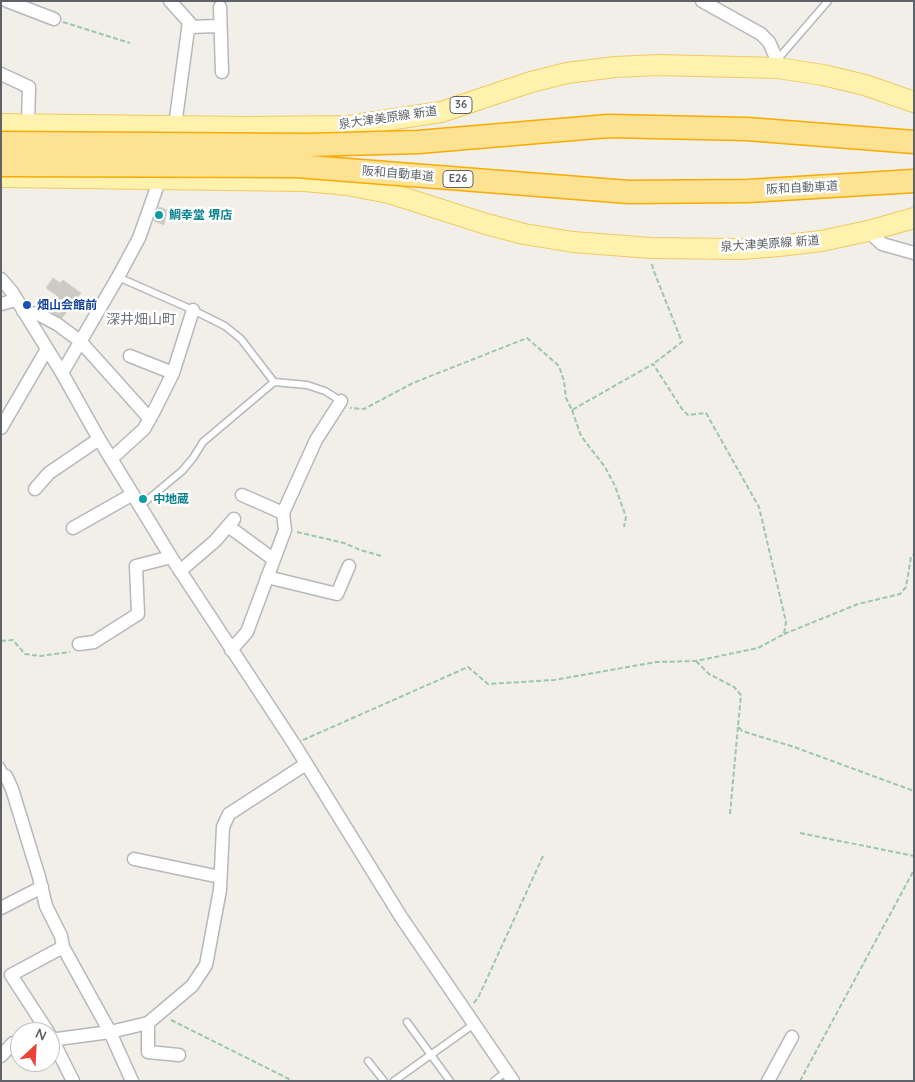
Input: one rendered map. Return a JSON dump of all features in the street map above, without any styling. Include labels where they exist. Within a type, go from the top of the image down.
[{"type":"highway","points":[[1,143],[344,144],[418,142],[608,126],[747,129],[914,142]]},
{"type":"highway","name":"阪和自動車道","points":[[1,165],[296,166],[629,192],[748,191],[914,181]]},
{"type":"main road","name":"泉大津美原線 新道","points":[[1,124],[348,126],[441,112],[530,82],[567,73],[615,67],[659,65],[777,64],[865,85],[914,102]]},
{"type":"main road","name":"泉大津美原線 新道","points":[[1,178],[160,179],[305,182],[347,185],[389,193],[524,234],[612,247],[742,248],[779,246],[821,241],[868,231],[914,218]]},
{"type":"street","points":[[7,1],[54,19]]},
{"type":"street","points":[[62,372],[139,238],[176,126],[189,22],[170,1]]},
{"type":"street","points":[[702,1],[761,34],[769,42],[777,64]]},
{"type":"street","points":[[220,7],[219,26],[222,72]]},
{"type":"street","points":[[188,27],[219,26]]},
{"type":"street","points":[[1,74],[29,87],[28,124]]},
{"type":"street","points":[[868,231],[882,244],[914,253]]},
{"type":"street","points":[[1,279],[12,292],[15,300],[62,372],[99,439],[171,557],[294,744],[401,917],[510,1076]]},
{"type":"street","points":[[1,304],[15,300]]},
{"type":"street","points":[[112,459],[144,429],[150,419],[173,373],[194,310]]},
{"type":"street","points":[[23,311],[40,315],[58,324],[80,341],[150,419]]},
{"type":"street","points":[[1,428],[47,349]]},
{"type":"street","points":[[130,356],[173,373]]},
{"type":"street","points":[[231,650],[247,632],[285,530],[283,514],[316,440],[341,401]]},
{"type":"street","points":[[35,489],[49,473],[99,439]]},
{"type":"street","points":[[73,528],[132,494]]},
{"type":"street","points":[[242,495],[283,514]]},
{"type":"street","points":[[180,571],[216,541],[231,523],[273,559]]},
{"type":"street","points":[[79,644],[94,642],[138,614],[136,566],[171,557]]},
{"type":"street","points":[[267,577],[337,594],[349,566]]},
{"type":"street","points":[[60,1036],[110,1032],[148,1023],[192,986],[206,965],[220,890],[223,827],[229,814],[306,764]]},
{"type":"street","points":[[4,776],[42,887],[46,906],[61,936],[63,947],[110,1032],[132,1081]]},
{"type":"street","points":[[134,859],[220,877]]},
{"type":"street","points":[[1,908],[42,887]]},
{"type":"street","points":[[41,1022],[12,975],[63,947]]},
{"type":"street","points":[[148,1023],[148,1052],[179,1055]]},
{"type":"street","points":[[768,1081],[792,1037]]},
{"type":"street","points":[[1,1056],[10,1046]]},
{"type":"street","points":[[60,1056],[73,1081]]},
{"type":"lane","points":[[777,64],[828,1]]},
{"type":"lane","points":[[118,277],[226,326],[241,339],[274,382]]},
{"type":"lane","points":[[140,506],[182,471],[193,458],[202,442],[274,382],[307,385],[341,401]]},
{"type":"lane","points":[[394,1081],[431,1054],[471,1019]]},
{"type":"lane","points":[[407,1022],[450,1081]]},
{"type":"lane","points":[[368,1061],[384,1081]]},
{"type":"lane","points":[[494,1081],[510,1076]]},
{"type":"path","points":[[54,19],[130,43]]},
{"type":"path","points":[[572,410],[653,364],[682,342],[652,270],[651,248]]},
{"type":"path","points":[[341,401],[352,409],[364,409],[413,383],[527,338],[559,366],[564,381],[566,398],[581,436],[605,467],[615,486],[626,517],[624,527]]},
{"type":"path","points":[[653,364],[682,409],[688,415],[706,413],[759,507],[786,622],[784,634]]},
{"type":"path","points":[[285,530],[344,543],[382,556]]},
{"type":"path","points":[[294,744],[468,667],[488,684],[554,680],[656,662],[696,661],[758,648],[784,634],[858,604],[900,594],[906,587],[911,556],[914,554]]},
{"type":"path","points":[[1,641],[13,640],[25,654],[40,656],[68,652],[94,642]]},
{"type":"path","points":[[696,661],[709,674],[734,687],[741,694],[730,814]]},
{"type":"path","points":[[738,726],[742,731],[794,747],[914,791]]},
{"type":"path","points":[[800,832],[914,856]]},
{"type":"path","points":[[471,1019],[479,996],[543,856]]},
{"type":"path","points":[[800,1081],[914,870]]},
{"type":"path","points":[[160,1014],[293,1081]]},
{"type":"building","name":"鯛幸堂 堺店","points":[[159,207],[167,210],[164,225],[154,221]]},
{"type":"building","points":[[53,278],[60,283],[63,280],[81,293],[62,318],[48,310],[59,297],[46,288]]},
{"type":"place","name":"鯛幸堂 堺店","points":[[159,215]]},
{"type":"place","name":"畑山会館前","points":[[27,305]]},
{"type":"place","name":"中地蔵","points":[[143,499]]},
{"type":"district","name":"深井畑山町","points":[[141,320]]}]
